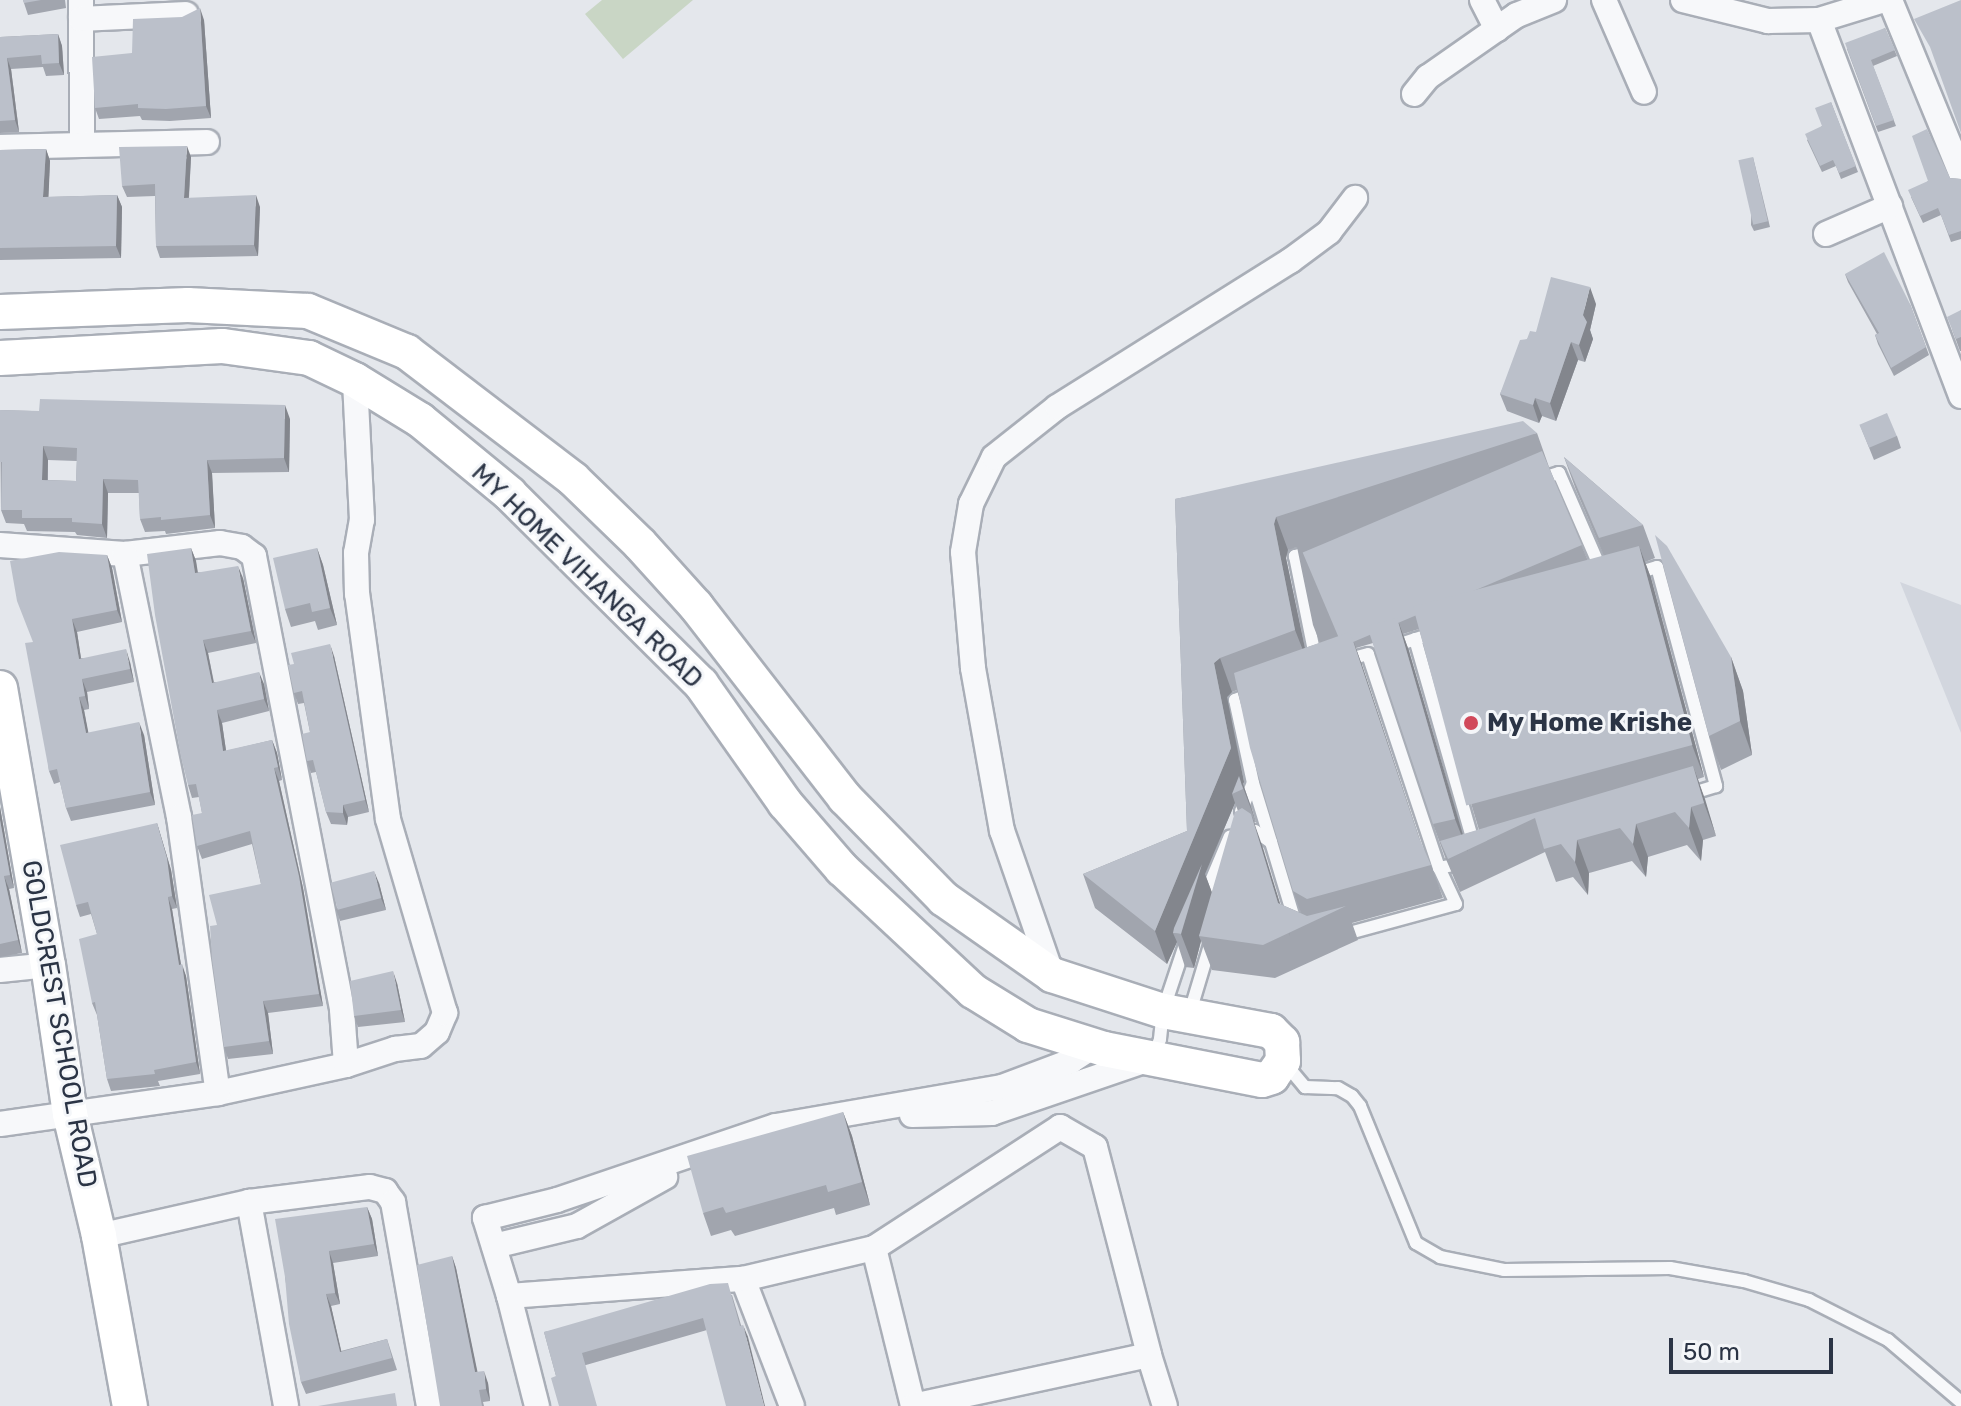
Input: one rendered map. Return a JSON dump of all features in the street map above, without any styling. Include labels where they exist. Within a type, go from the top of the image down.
[{"type":"street","points":[[1482,0],[1497,29]]},
{"type":"street","points":[[1414,94],[1428,77],[1517,15],[1554,0]]},
{"type":"street","points":[[1604,0],[1644,92]]},
{"type":"street","points":[[1683,0],[1763,11],[1834,12],[1884,0]]},
{"type":"street","points":[[1890,0],[1961,173]]},
{"type":"street","points":[[82,145],[81,10],[186,14]]},
{"type":"street","points":[[1834,12],[1890,206],[1961,396]]},
{"type":"street","points":[[0,147],[207,142]]},
{"type":"street","points":[[1052,975],[1002,831],[973,668],[963,552],[971,504],[994,457],[1057,407],[1290,261],[1329,232],[1355,198]]},
{"type":"street","points":[[1826,234],[1890,206]]},
{"type":"street","points":[[0,312],[188,305],[308,311],[407,352],[573,479],[640,544],[696,606],[845,798],[944,899],[1052,975],[1176,1013],[1271,1031],[1282,1042],[1283,1061]]},
{"type":"street","name":"MY HOME VIHANGA ROAD","points":[[0,358],[222,346],[309,358],[355,380],[420,420],[510,494],[701,684],[785,803],[842,869],[973,991],[1028,1025],[1094,1046],[1262,1080],[1272,1077],[1283,1061]]},
{"type":"street","points":[[0,1124],[218,1093],[346,1065],[395,1049],[421,1046],[437,1032],[445,1013],[408,898],[384,791],[357,594],[356,553],[362,520],[355,380]]},
{"type":"street","points":[[0,545],[125,554],[220,543],[242,547],[254,556],[342,1010],[346,1065]]},
{"type":"street","points":[[125,554],[179,817],[218,1093]]},
{"type":"street","name":"GOLDCREST SCHOOL ROAD","points":[[0,688],[48,965],[70,1114],[99,1236],[130,1406]]},
{"type":"street","points":[[0,970],[48,965]]},
{"type":"street","points":[[537,1406],[485,1218],[557,1200],[776,1126],[1002,1087],[1071,1061],[1094,1046]]},
{"type":"street","points":[[494,1246],[577,1226],[646,1185],[723,1154],[885,1115],[992,1113],[1153,1058]]},
{"type":"street","points":[[509,1296],[743,1279],[874,1248],[1060,1127],[1095,1147],[1165,1406]]},
{"type":"street","points":[[99,1236],[249,1202],[370,1187],[385,1191],[393,1202],[429,1406]]},
{"type":"street","points":[[249,1202],[286,1406]]},
{"type":"street","points":[[874,1248],[913,1406],[1149,1355]]},
{"type":"street","points":[[743,1279],[792,1406]]},
{"type":"lane","points":[[1529,482],[1559,473],[1606,583]]},
{"type":"lane","points":[[1318,669],[1295,556],[1324,547]]},
{"type":"lane","points":[[1592,587],[1657,567],[1716,786],[1671,800]]},
{"type":"lane","points":[[1304,674],[1444,630]]},
{"type":"lane","points":[[1415,639],[1479,859],[1439,868]]},
{"type":"lane","points":[[1333,937],[1456,904],[1439,868],[1368,654]]},
{"type":"lane","points":[[1263,689],[1235,700],[1253,783],[1297,930],[1308,936]]},
{"type":"lane","points":[[1197,915],[1253,783]]},
{"type":"lane","points":[[1232,869],[1240,840],[1255,831],[1271,842]]},
{"type":"lane","points":[[1153,1058],[1215,927]]},
{"type":"lane","points":[[1176,1013],[1191,930]]},
{"type":"lane","points":[[1283,1061],[1305,1087],[1338,1088],[1360,1106],[1416,1243],[1440,1257],[1504,1270],[1670,1268],[1744,1281],[1809,1300],[1888,1340],[1961,1402]]},
{"type":"shaded area","points":[[1900,582],[1961,605],[1961,733]]},
{"type":"green space","points":[[602,0],[693,0],[623,59],[585,14]]},
{"type":"building","points":[[1961,0],[1961,133],[1930,47],[1914,19]]},
{"type":"building","points":[[200,8],[206,106],[166,109],[138,108],[138,104],[95,108],[92,57],[132,53],[133,19],[182,17]]},
{"type":"building","points":[[1885,28],[1895,50],[1871,60],[1894,120],[1876,126],[1845,43]]},
{"type":"building","points":[[58,34],[59,63],[42,64],[41,55],[7,58],[15,120],[0,121],[0,37]]},
{"type":"building","points":[[1831,102],[1856,166],[1839,173],[1833,160],[1820,166],[1805,134],[1822,126],[1815,108]]},
{"type":"building","points":[[1927,129],[1950,178],[1961,179],[1961,231],[1949,235],[1938,208],[1920,216],[1908,190],[1928,181],[1912,136]]},
{"type":"building","points":[[187,146],[184,198],[256,195],[254,245],[156,246],[155,184],[122,186],[119,147]]},
{"type":"building","points":[[46,149],[43,197],[117,195],[116,246],[0,248],[0,150]]},
{"type":"building","points":[[1753,157],[1768,221],[1753,225],[1738,160]]},
{"type":"building","points":[[1884,252],[1910,304],[1926,347],[1891,368],[1875,335],[1879,333],[1845,274]]},
{"type":"building","points":[[1551,277],[1590,287],[1583,315],[1587,322],[1579,345],[1571,342],[1550,403],[1535,398],[1533,405],[1500,394],[1520,340],[1527,339],[1530,331],[1536,332]]},
{"type":"building","points":[[1961,310],[1961,337],[1956,339],[1947,317]]},
{"type":"building","points":[[40,399],[285,405],[284,458],[207,460],[210,515],[140,519],[138,480],[103,479],[102,524],[72,522],[72,518],[22,518],[22,510],[1,510],[0,410],[39,411]],"holes":[[[43,446],[77,448],[76,481],[42,480]]]},
{"type":"building","points":[[1887,413],[1897,436],[1869,448],[1859,425]]},
{"type":"building","points":[[1523,421],[1537,433],[1276,517],[1274,524],[1295,630],[1214,663],[1231,748],[1155,931],[1083,874],[1187,831],[1175,499]]},
{"type":"building","points":[[1542,451],[1582,545],[1343,646],[1303,553]]},
{"type":"building","points":[[1564,457],[1643,525],[1599,538]]},
{"type":"building","points":[[1655,535],[1667,546],[1731,657],[1740,721],[1709,736]]},
{"type":"building","points":[[1639,546],[1692,745],[1466,806],[1413,607]]},
{"type":"building","points":[[191,548],[195,573],[238,566],[251,631],[203,640],[212,683],[259,672],[264,699],[217,710],[223,751],[272,740],[278,767],[274,768],[299,876],[319,994],[263,1001],[269,1041],[224,1047],[210,926],[217,925],[209,895],[261,884],[250,831],[197,846],[192,815],[202,813],[196,784],[188,785],[181,757],[147,554]]},
{"type":"building","points":[[317,548],[330,608],[312,612],[310,603],[285,609],[273,558]]},
{"type":"building","points":[[59,552],[107,555],[117,610],[72,619],[79,659],[126,649],[130,669],[82,679],[85,696],[79,697],[86,733],[139,722],[150,792],[66,808],[57,769],[49,771],[25,643],[33,642],[17,601],[10,561]]},
{"type":"building","points":[[1397,618],[1455,819],[1433,824],[1367,626]]},
{"type":"building","points":[[1350,632],[1419,838],[1431,865],[1307,899],[1293,891],[1250,748],[1234,673]]},
{"type":"building","points":[[330,644],[365,800],[343,805],[343,813],[326,812],[313,760],[307,761],[302,734],[310,732],[302,691],[294,693],[288,665],[294,664],[291,653]]},
{"type":"building","points":[[1693,766],[1704,803],[1691,807],[1689,828],[1675,812],[1636,824],[1633,844],[1620,828],[1577,840],[1575,862],[1561,844],[1544,849],[1535,818],[1448,859],[1440,841]]},
{"type":"building","points":[[1239,776],[1243,789],[1232,794]]},
{"type":"building","points":[[1242,808],[1251,814],[1278,903],[1307,916],[1346,906],[1263,945],[1199,936],[1235,812]]},
{"type":"building","points":[[0,820],[10,875],[4,876],[18,940],[0,944]]},
{"type":"building","points":[[157,823],[167,858],[172,896],[168,897],[179,965],[182,964],[196,1062],[154,1070],[155,1074],[107,1079],[95,1002],[92,1003],[79,939],[97,934],[88,902],[76,905],[60,845]]},
{"type":"building","points":[[1202,864],[1181,934],[1173,933],[1174,928]]},
{"type":"building","points":[[374,871],[381,898],[338,910],[331,883]]},
{"type":"building","points":[[393,971],[401,1010],[354,1016],[350,981]]},
{"type":"building","points":[[843,1112],[862,1182],[828,1192],[826,1185],[726,1213],[723,1207],[703,1213],[687,1156]]},
{"type":"building","points":[[367,1207],[374,1244],[329,1251],[335,1293],[326,1294],[340,1352],[387,1339],[392,1358],[301,1382],[289,1324],[275,1219]]},
{"type":"building","points":[[452,1256],[475,1372],[484,1371],[486,1389],[479,1390],[482,1406],[440,1406],[417,1265]]},
{"type":"building","points":[[728,1283],[740,1326],[743,1325],[764,1406],[726,1406],[703,1318],[582,1353],[597,1406],[559,1406],[551,1378],[556,1376],[544,1332],[710,1284]]},
{"type":"building","points":[[395,1393],[397,1406],[318,1406]]},
{"type":"place","name":"My Home Krishe","points":[[1471,723]]}]
